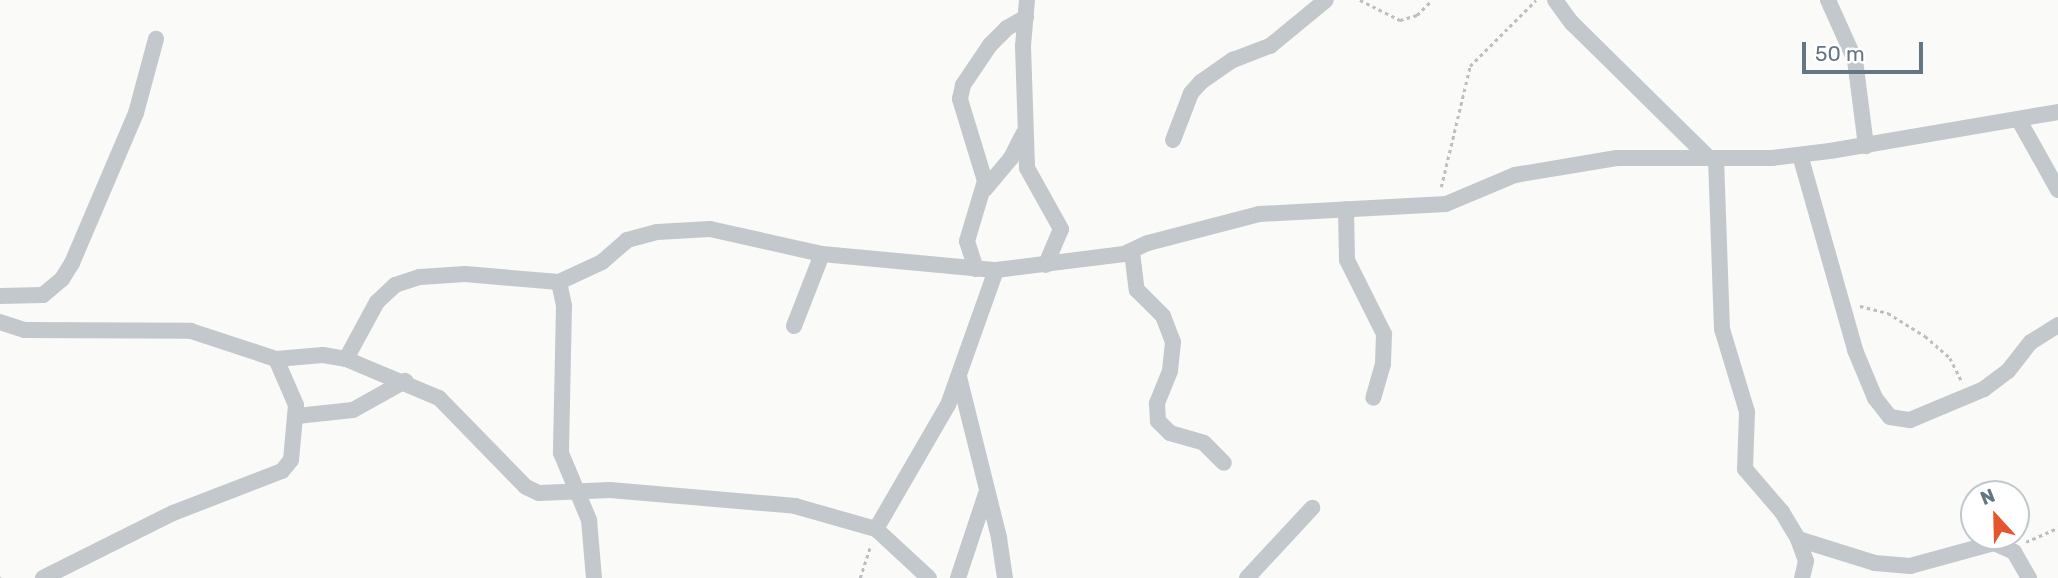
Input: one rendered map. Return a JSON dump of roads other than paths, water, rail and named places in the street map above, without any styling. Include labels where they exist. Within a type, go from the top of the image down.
[{"type":"street","points":[[1027,0],[1024,130],[1028,173],[1061,229],[1061,239],[1046,265]]},
{"type":"street","points":[[1173,140],[1191,93],[1201,82],[1233,60],[1270,46],[1326,0]]},
{"type":"street","points":[[1555,0],[1572,23],[1713,158],[1722,329],[1747,412],[1745,469],[1782,512],[1798,539],[1806,561],[1802,578]]},
{"type":"street","points":[[1828,0],[1855,61],[1866,146]]},
{"type":"street","points":[[985,189],[982,166],[961,114],[963,85],[990,45],[1007,27],[1026,18]]},
{"type":"street","points":[[0,296],[43,295],[62,279],[105,194],[132,125],[156,39]]},
{"type":"street","points":[[346,359],[377,302],[396,285],[420,277],[465,274],[559,282],[602,262],[627,240],[677,229],[710,229],[822,254],[996,270],[1132,252],[1148,243],[1243,217],[1439,205],[1534,171],[1617,158],[1800,155],[2020,122],[2058,112]]},
{"type":"street","points":[[2020,122],[2058,190]]},
{"type":"street","points":[[976,269],[967,241],[985,189],[1011,158],[1024,130]]},
{"type":"street","points":[[1800,155],[1855,350],[1886,414],[1895,420],[1910,420],[1968,396],[1998,379],[2031,342],[2058,325]]},
{"type":"street","points":[[1346,209],[1347,260],[1384,334],[1383,363],[1373,398]]},
{"type":"street","points":[[1132,252],[1137,290],[1163,316],[1173,342],[1170,372],[1157,403],[1158,421],[1170,433],[1204,443],[1224,463]]},
{"type":"street","points":[[794,326],[822,254]]},
{"type":"street","points":[[876,529],[898,498],[911,464],[944,412],[996,270]]},
{"type":"street","points":[[559,282],[565,306],[561,453],[574,493],[589,520],[594,578]]},
{"type":"street","points":[[0,322],[25,330],[191,331],[276,359],[323,355],[346,359],[405,381],[439,398],[526,487],[539,493],[610,490],[795,506],[876,529],[929,578]]},
{"type":"street","points":[[43,578],[173,513],[282,471],[291,460],[297,416],[276,359]]},
{"type":"street","points":[[959,377],[1005,578]]},
{"type":"street","points":[[297,416],[353,410],[405,381]]},
{"type":"street","points":[[958,578],[986,494]]},
{"type":"street","points":[[1247,578],[1312,508]]},
{"type":"street","points":[[1798,539],[1891,566],[1930,562],[1994,543],[2010,549],[2029,578]]}]
